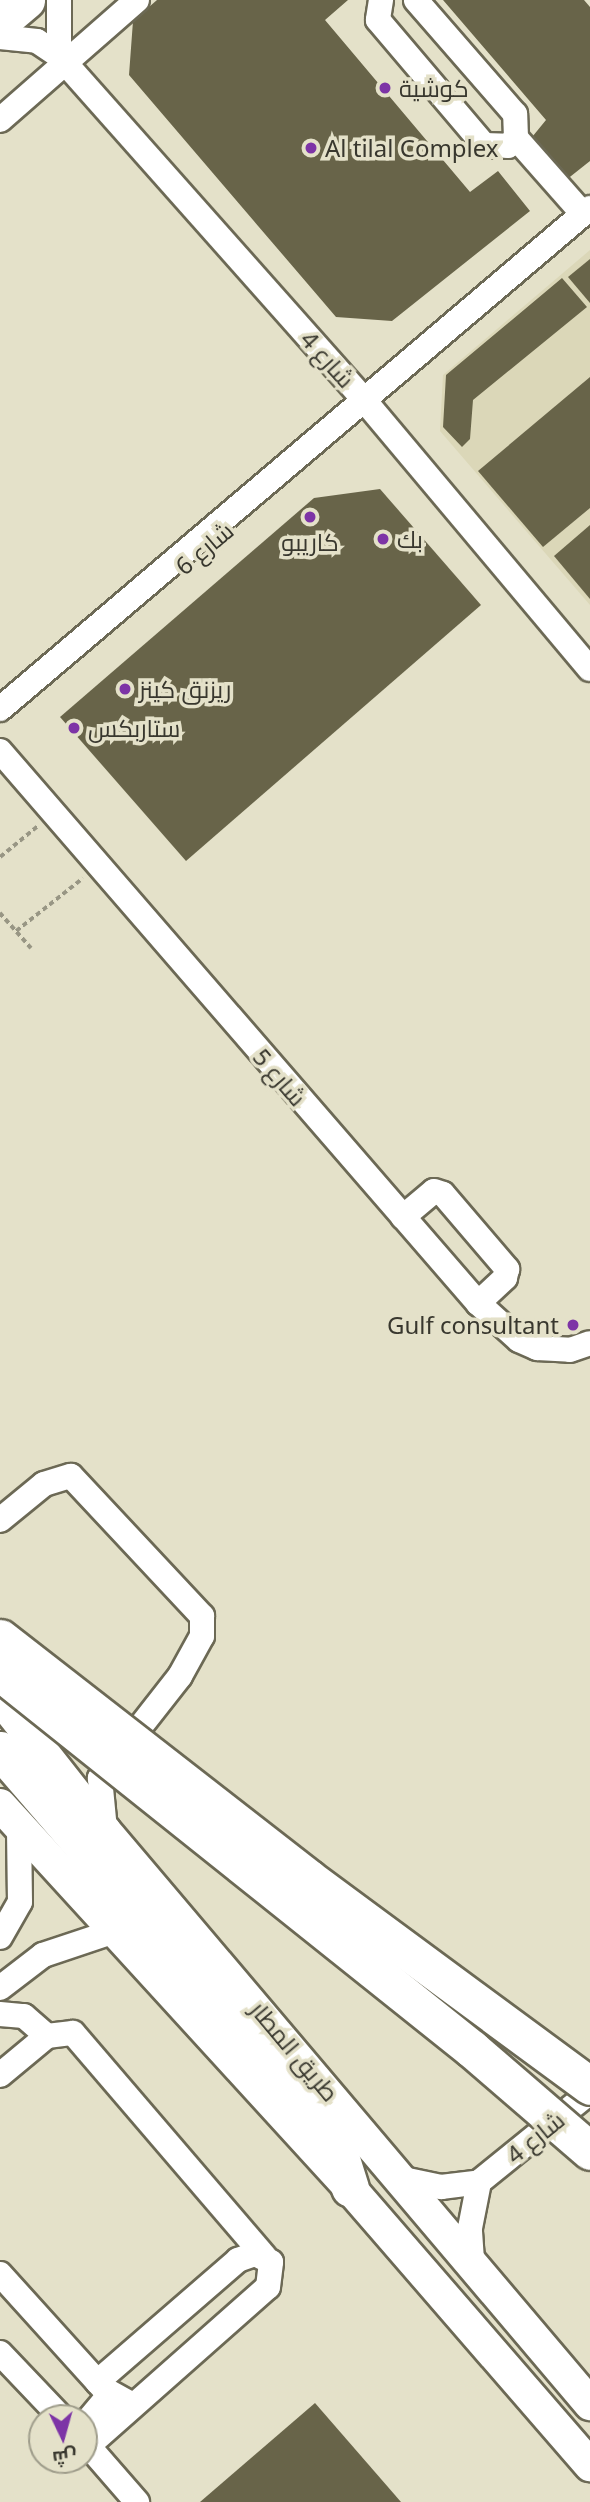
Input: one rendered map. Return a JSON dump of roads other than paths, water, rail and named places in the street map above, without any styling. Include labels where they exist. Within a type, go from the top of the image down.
[{"type":"highway","points":[[0,22],[26,0]]},
{"type":"highway","points":[[0,1638],[308,1878],[590,2089]]},
{"type":"highway","points":[[0,1672],[472,2049],[590,2151]]},
{"type":"highway","points":[[0,1749],[313,2112],[336,2143],[350,2188]]},
{"type":"main road","points":[[0,36],[44,0]]},
{"type":"main road","name":"طريق المطار","points":[[0,1698],[106,1831],[472,2260],[590,2404]]},
{"type":"main road","name":"طريق المطار","points":[[10,1816],[112,1932],[350,2188],[590,2465]]},
{"type":"street","points":[[59,0],[62,59]]},
{"type":"street","points":[[0,120],[62,59],[137,0]]},
{"type":"street","points":[[382,0],[378,20],[484,145],[512,142]]},
{"type":"street","points":[[416,0],[515,114],[512,142],[582,215]]},
{"type":"street","name":"شارع 4","points":[[0,36],[37,41],[62,59],[367,404],[590,669]]},
{"type":"street","name":"شارع 6","points":[[0,718],[27,691],[367,404],[400,370],[582,215]]},
{"type":"street","name":"شارع 6","points":[[0,709],[27,691]]},
{"type":"street","name":"شارع 5","points":[[0,751],[97,867],[478,1303],[511,1334],[537,1348],[570,1350],[590,1343]]},
{"type":"street","points":[[402,1217],[434,1191],[443,1194],[507,1269],[505,1278],[478,1303]]},
{"type":"street","points":[[0,1520],[44,1484],[71,1476],[202,1616],[202,1636],[180,1676],[100,1778],[106,1831]]},
{"type":"street","points":[[0,1937],[20,1902],[10,1816]]},
{"type":"street","points":[[7,1983],[70,1942],[112,1932]]},
{"type":"street","points":[[0,1943],[18,1955],[7,1983]]},
{"type":"street","points":[[0,2014],[24,2016],[47,2036]]},
{"type":"street","points":[[0,2075],[47,2036],[66,2030],[81,2038],[274,2270],[268,2287],[133,2405],[98,2429]]},
{"type":"street","name":"شارع 4","points":[[479,2182],[590,2089]]},
{"type":"street","points":[[403,2179],[441,2187],[479,2182],[470,2228],[472,2260]]},
{"type":"street","points":[[98,2404],[104,2388],[238,2260],[264,2256]]},
{"type":"street","points":[[0,2274],[104,2388],[133,2405]]},
{"type":"street","points":[[0,2353],[49,2404]]},
{"type":"street","points":[[98,2454],[137,2502]]},
{"type":"place","name":"كوشية","points":[[385,88]]},
{"type":"place","name":"Al tilal Complex","points":[[311,148]]},
{"type":"place","name":"كاريبو","points":[[310,517]]},
{"type":"place","name":"بك","points":[[383,539]]},
{"type":"place","name":"ريزنق كينز","points":[[125,689]]},
{"type":"place","name":"ستاربكس","points":[[74,728]]},
{"type":"place","name":"Gulf consultant","points":[[573,1325]]}]
